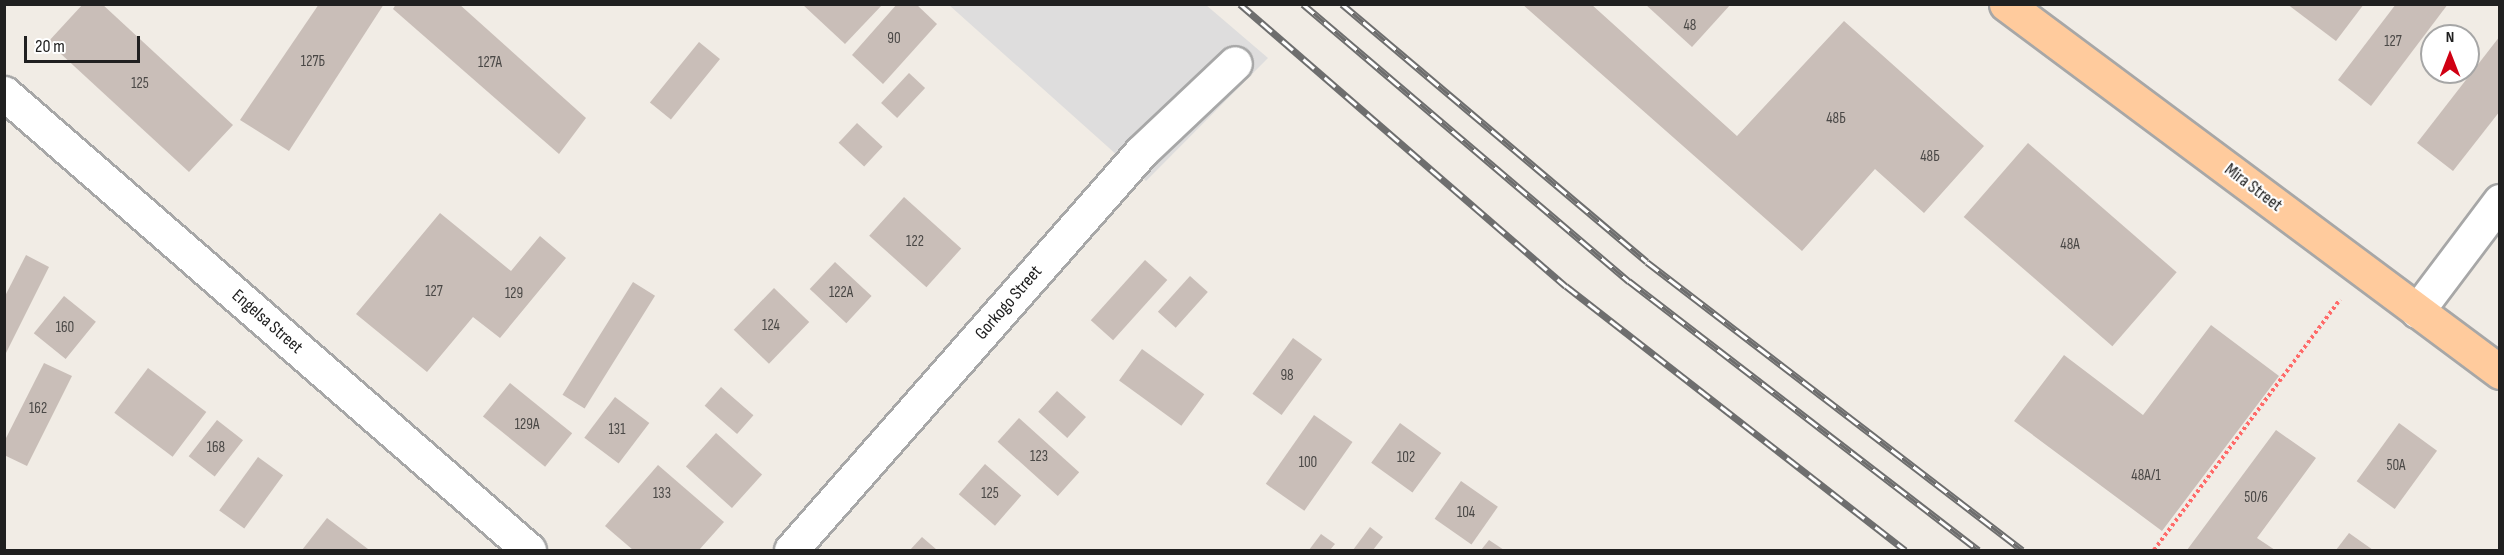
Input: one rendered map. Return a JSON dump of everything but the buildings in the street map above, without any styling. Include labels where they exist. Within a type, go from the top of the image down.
[{"type":"main road","name":"Mira Street","points":[[2006,4],[2499,372]]},
{"type":"street","name":"Gorkogo Street","points":[[791,550],[1141,152],[1235,63]]},
{"type":"street","name":"Engelsa Street","points":[[4,93],[529,550]]},
{"type":"street","points":[[2417,311],[2499,201]]},
{"type":"path","points":[[2154,550],[2362,270]]},
{"type":"shaded area","points":[[949,5],[1206,5],[1268,58],[1146,181]]},
{"type":"railway","points":[[1240,4],[1566,286],[1905,550]]},
{"type":"railway","points":[[1303,4],[1629,281],[1978,550]]},
{"type":"railway","points":[[1342,4],[1647,262],[2022,550]]}]
